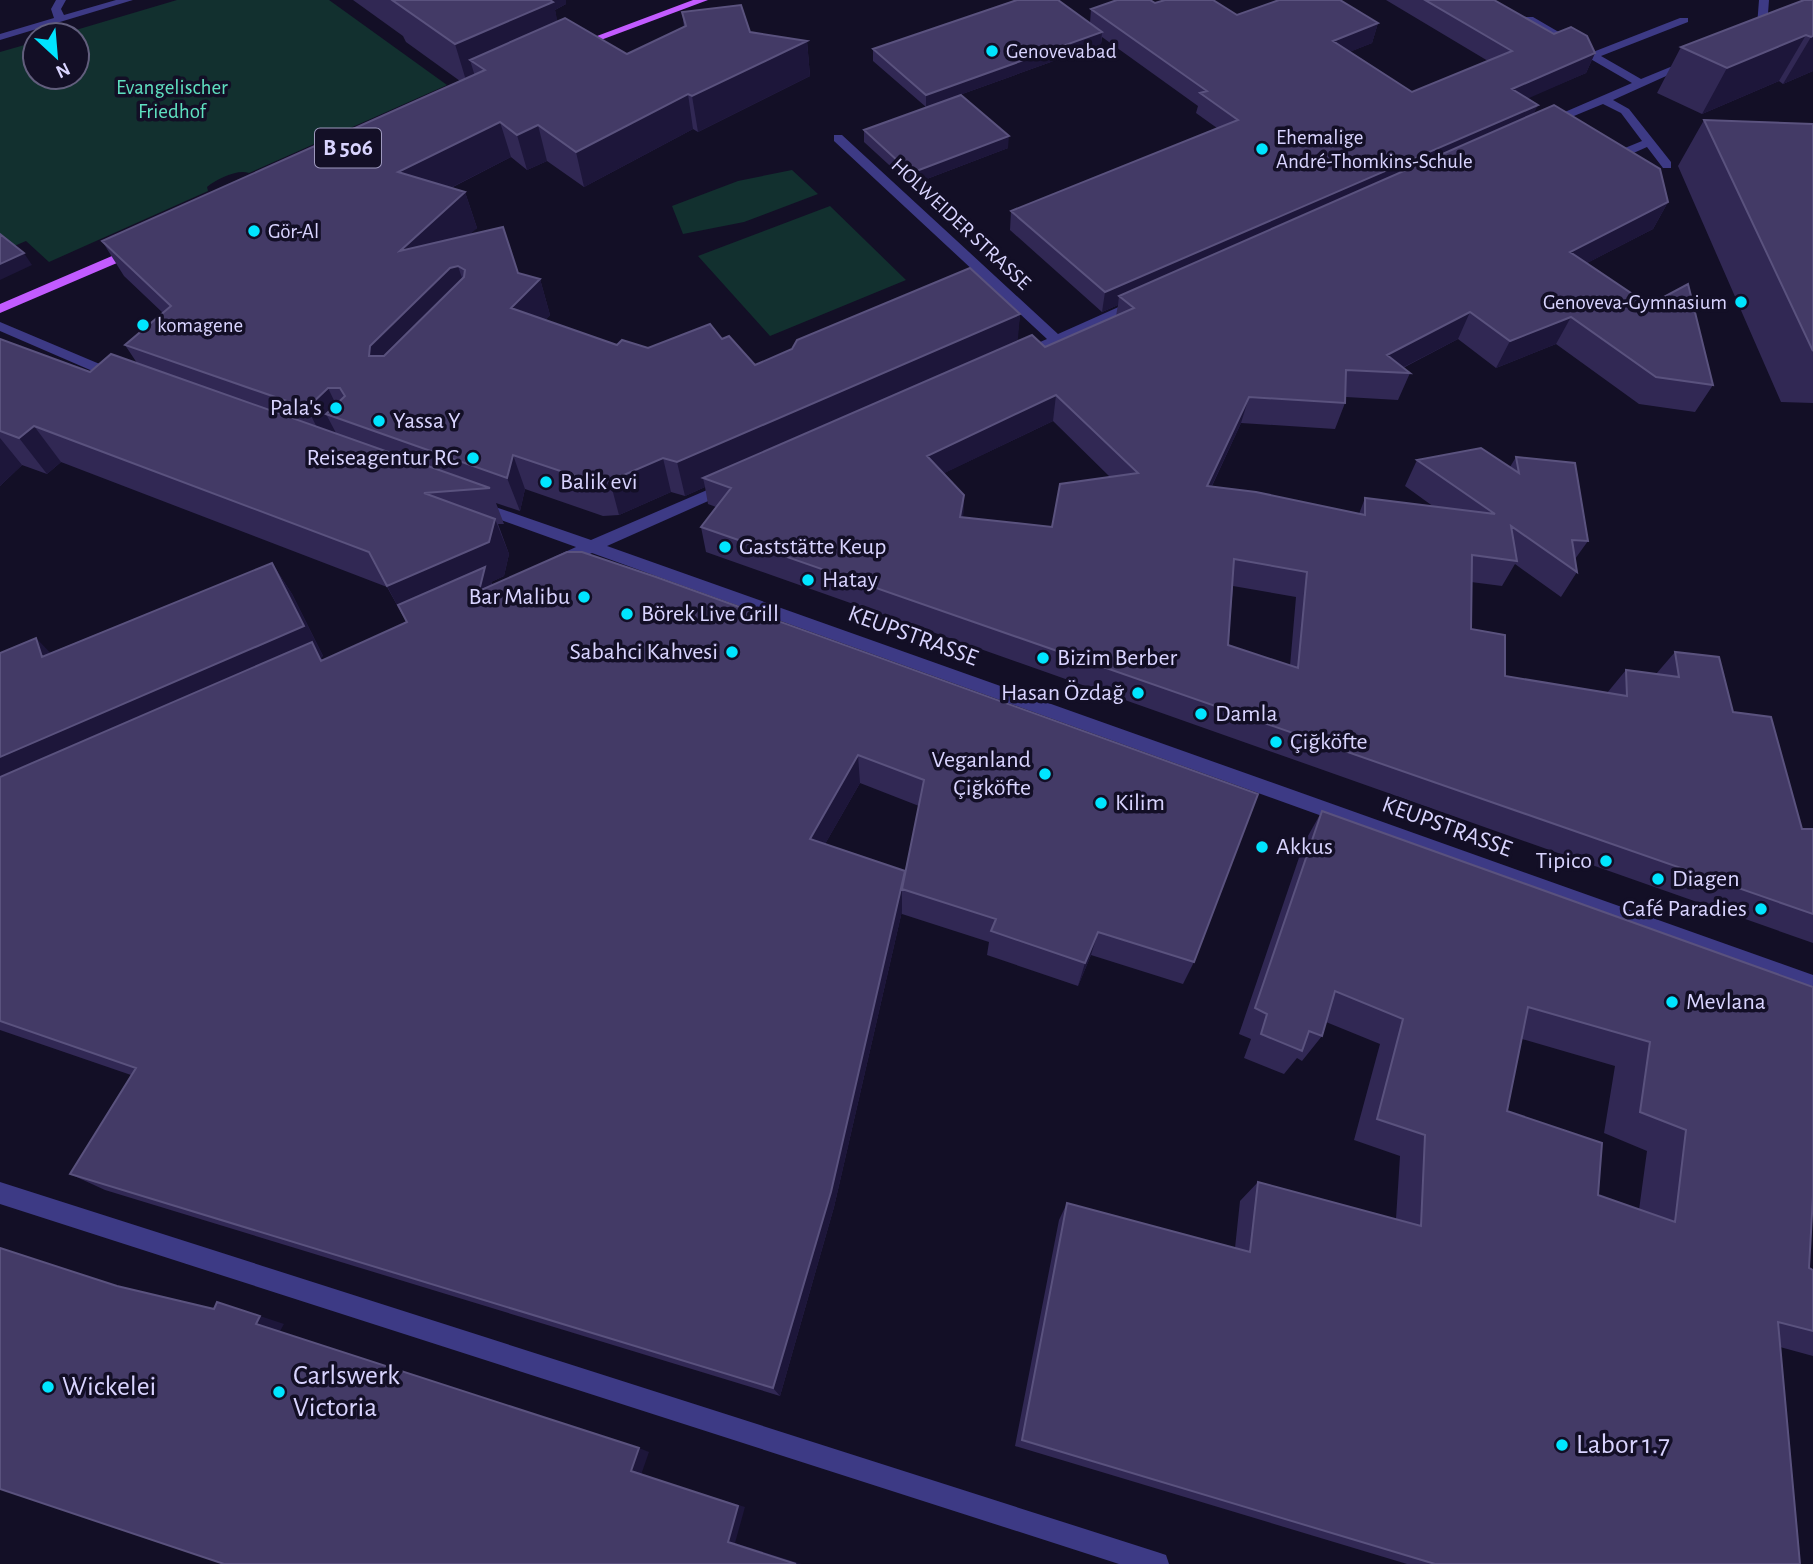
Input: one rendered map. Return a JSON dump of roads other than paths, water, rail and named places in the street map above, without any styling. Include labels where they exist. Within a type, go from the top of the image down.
[{"type":"main road","points":[[568,49],[703,0]]},
{"type":"main road","points":[[0,309],[142,247]]},
{"type":"street","points":[[60,19],[56,9],[61,0]]},
{"type":"street","points":[[0,37],[128,0]]},
{"type":"street","points":[[1746,40],[1762,27],[1763,0]]},
{"type":"street","points":[[1529,19],[1639,83]]},
{"type":"street","points":[[1592,56],[1684,20]]},
{"type":"street","points":[[1540,127],[1698,59]]},
{"type":"street","points":[[1603,99],[1625,111],[1667,165]]},
{"type":"street","name":"HOLWEIDER STRASSE","points":[[838,138],[1056,340]]},
{"type":"street","points":[[1605,160],[1649,142]]},
{"type":"street","points":[[1005,362],[1145,300]]},
{"type":"street","points":[[0,326],[129,381]]},
{"type":"street","points":[[541,569],[742,480]]},
{"type":"street","name":"KEUPSTRASSE","points":[[466,502],[1813,984]]},
{"type":"street","points":[[0,1193],[1157,1564]]},
{"type":"place","name":"Genovevabad","points":[[992,51]]},
{"type":"place","name":"Ehemalige André-Thomkins-Schule","points":[[1262,149]]},
{"type":"place","name":"Gör-Al","points":[[254,231]]},
{"type":"place","name":"Genoveva-Gymnasium","points":[[1741,302]]},
{"type":"place","name":"komagene","points":[[143,325]]},
{"type":"place","name":"Pala's","points":[[336,408]]},
{"type":"place","name":"Yassa Y","points":[[379,421]]},
{"type":"place","name":"Reiseagentur RC","points":[[473,458]]},
{"type":"place","name":"Balik evi","points":[[546,482]]},
{"type":"place","name":"Gaststätte Keup","points":[[725,547]]},
{"type":"place","name":"Hatay","points":[[808,580]]},
{"type":"place","name":"Bar Malibu","points":[[584,597]]},
{"type":"place","name":"Börek Live Grill","points":[[627,614]]},
{"type":"place","name":"Sabahci Kahvesi","points":[[732,652]]},
{"type":"place","name":"Bizim Berber","points":[[1043,658]]},
{"type":"place","name":"Hasan Özdağ","points":[[1138,693]]},
{"type":"place","name":"Damla","points":[[1201,714]]},
{"type":"place","name":"Çiğköfte","points":[[1276,742]]},
{"type":"place","name":"Veganland Çiğköfte","points":[[1045,774]]},
{"type":"place","name":"Kilim","points":[[1101,803]]},
{"type":"place","name":"Akkus","points":[[1262,847]]},
{"type":"place","name":"Tipico","points":[[1606,861]]},
{"type":"place","name":"Diagen","points":[[1658,879]]},
{"type":"place","name":"Café Paradies","points":[[1761,909]]},
{"type":"place","name":"Mevlana","points":[[1672,1002]]},
{"type":"place","name":"Wickelei","points":[[48,1387]]},
{"type":"place","name":"Carlswerk Victoria","points":[[279,1392]]},
{"type":"place","name":"Labor 1.7","points":[[1562,1445]]},
{"type":"park label","name":"Evangelischer Friedhof","points":[[172,99]]}]
